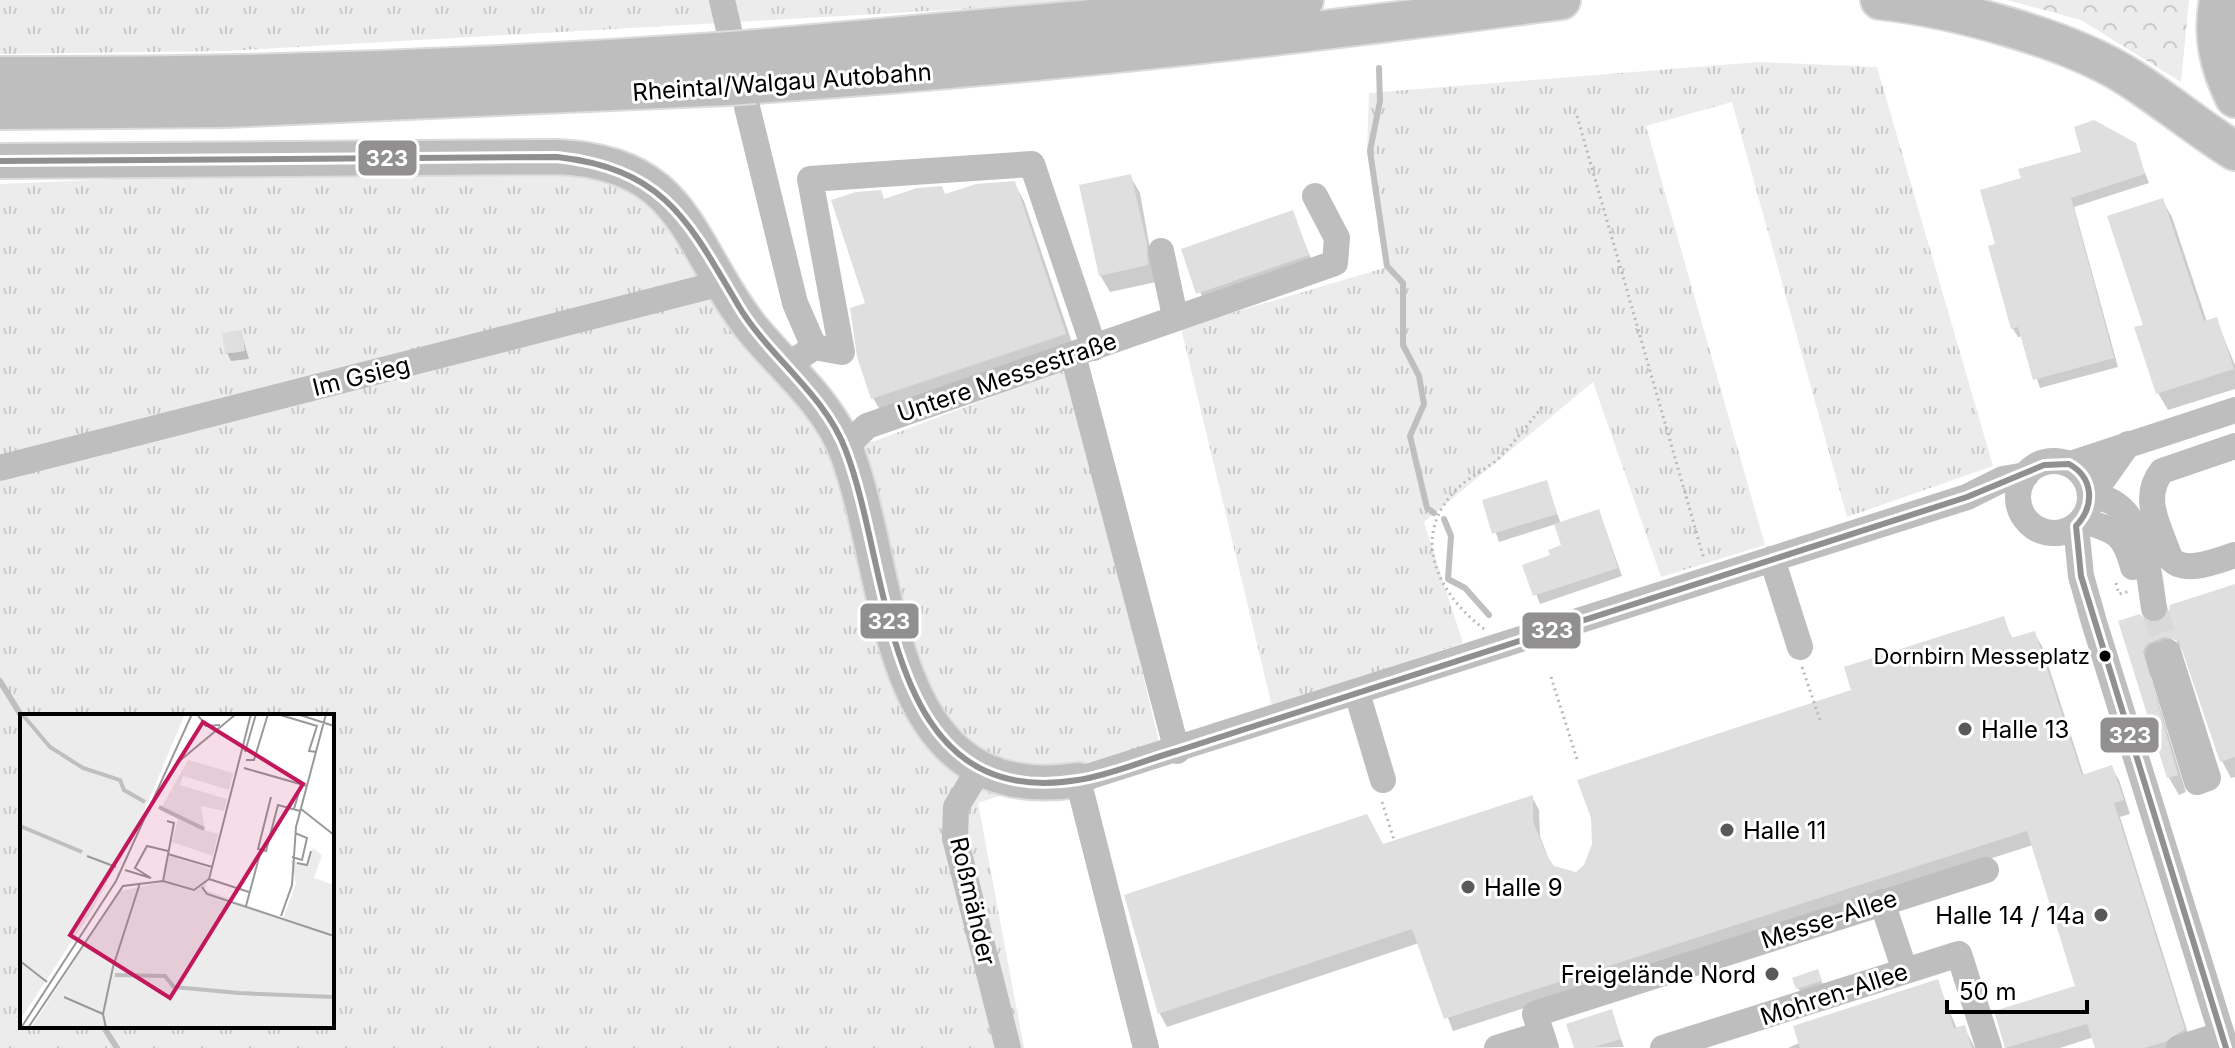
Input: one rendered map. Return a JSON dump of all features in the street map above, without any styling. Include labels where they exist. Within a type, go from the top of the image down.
[{"type":"highway","name":"Rheintal/Walgau Autobahn","points":[[0,110],[225,108],[737,68],[1304,0]]},
{"type":"highway","name":"Rheintal/Walgau Autobahn","points":[[0,76],[223,73],[619,59],[737,68],[1101,56],[1316,33],[1561,0]]},
{"type":"highway","points":[[1880,0],[1991,23],[2079,52],[2128,77],[2235,151]]},
{"type":"highway","points":[[2219,0],[2216,45],[2223,74],[2235,98]]},
{"type":"main road","points":[[0,161],[557,157],[593,161],[623,171],[665,196],[700,240],[722,283],[750,325],[801,357],[818,404],[845,447],[910,686],[925,718],[938,735],[980,768],[1022,782],[1078,780]]},
{"type":"street","points":[[722,0],[795,303],[801,357],[842,352],[810,179],[1032,164],[1084,351],[1177,751]]},
{"type":"street","name":"Untere Messestraße","points":[[845,447],[867,426],[1175,316],[1335,263],[1337,238],[1315,196]]},
{"type":"street","points":[[1161,251],[1175,316]]},
{"type":"street","name":"Im Gsieg","points":[[0,468],[722,283]]},
{"type":"street","points":[[1146,1048],[1098,872],[1078,780],[1967,497],[2003,479],[2026,475],[2049,461],[2070,464],[2235,410]]},
{"type":"street","points":[[2043,532],[2061,533],[2084,507],[2128,444]]},
{"type":"street","points":[[2235,446],[2162,471],[2154,481],[2149,499],[2170,558],[2176,565],[2185,567],[2235,555]]},
{"type":"street","points":[[2070,464],[2078,470],[2084,507],[2081,576],[2224,1041],[2179,1048]]},
{"type":"street","points":[[2022,512],[2019,493],[2026,475]]},
{"type":"street","points":[[1967,497],[2022,512],[2081,576]]},
{"type":"street","points":[[2105,498],[2137,528],[2144,544],[2150,610],[2125,541],[2084,507],[2105,498]]},
{"type":"street","points":[[2122,513],[2149,499]]},
{"type":"street","points":[[1772,559],[1800,647]]},
{"type":"street","points":[[2163,654],[2208,778],[2197,782],[2185,742],[2163,654]]},
{"type":"street","points":[[1357,693],[1383,780]]},
{"type":"street","name":"Roßmähder","points":[[980,768],[956,807],[955,838],[1008,1048]]},
{"type":"street","name":"Messe-Allee","points":[[1497,1048],[1882,902],[1986,870]]},
{"type":"street","points":[[1882,902],[1905,971]]},
{"type":"street","name":"Mohren-Allee","points":[[1663,1048],[1959,954],[1989,1048]]},
{"type":"path","points":[[1577,116],[1710,579]]},
{"type":"path","points":[[1506,646],[1461,612],[1437,577],[1432,545],[1439,514],[1457,488],[1500,457],[1542,407]]},
{"type":"path","points":[[1551,677],[1578,762]]},
{"type":"green space","points":[[0,0],[1122,0],[227,51],[0,54]]},
{"type":"green space","points":[[2007,0],[2189,0],[2181,82],[2081,20]]},
{"type":"green space","points":[[1759,62],[1877,67],[1993,466],[1847,517],[1732,102],[1646,126],[1765,545],[1661,577],[1593,382],[1424,522],[1463,643],[1272,706],[1181,328],[1384,268],[1367,152],[1369,93]]},
{"type":"green space","points":[[273,172],[574,172],[634,190],[676,227],[830,445],[875,441],[1071,367],[1159,743],[978,803],[1024,1048],[0,1048],[0,184]]},
{"type":"building","points":[[2094,120],[2136,143],[2145,174],[2071,198],[2114,358],[2033,380],[2018,327],[2011,329],[1988,246],[1995,244],[1980,190],[2021,178],[2018,169],[2081,152],[2074,127]]},
{"type":"building","points":[[1131,174],[1147,244],[1148,265],[1099,276],[1079,185]]},
{"type":"building","points":[[1015,181],[1066,334],[871,399],[857,357],[850,308],[865,303],[831,200],[856,192],[881,190],[884,199],[917,188],[942,186],[945,194],[976,184]]},
{"type":"building","points":[[2163,198],[2204,321],[2217,317],[2234,369],[2156,394],[2134,327],[2143,325],[2107,216]]},
{"type":"building","points":[[1293,210],[1309,255],[1196,294],[1181,249]]},
{"type":"building","points":[[242,330],[245,351],[225,354],[222,333]]},
{"type":"building","points":[[1547,480],[1557,514],[1492,534],[1482,500]]},
{"type":"building","points":[[1599,509],[1618,568],[1533,596],[1522,565],[1550,555],[1548,550],[1561,545],[1554,524]]},
{"type":"building","points":[[2235,584],[2235,757],[2220,762],[2179,641],[2164,637],[2147,644],[2143,651],[2178,775],[2167,778],[2118,621],[2140,614],[2147,622],[2157,624],[2168,615],[2170,605]]},
{"type":"building","points":[[2004,616],[2011,638],[2035,631],[2082,775],[2112,765],[2124,800],[2114,803],[2185,1029],[2165,1042],[2144,1048],[2095,1048],[2087,1024],[2005,1048],[1994,1011],[2075,986],[2027,831],[1444,1019],[1412,929],[1158,1014],[1124,895],[1367,814],[1383,844],[1533,795],[1533,821],[1547,856],[1554,866],[1576,872],[1584,865],[1592,844],[1591,818],[1577,780],[1851,690],[1844,667]]},
{"type":"building","points":[[1818,969],[1822,981],[1796,989],[1792,978]]},
{"type":"building","points":[[1938,979],[1954,1028],[1965,1025],[1972,1048],[1800,1048],[1793,1026]]},
{"type":"building","points":[[1612,1009],[1621,1039],[1591,1048],[1574,1048],[1566,1024]]},
{"type":"waterway","points":[[1379,68],[1380,101],[1370,151],[1387,266],[1403,283],[1403,345],[1419,376],[1424,404],[1410,436],[1427,508],[1434,513]]},
{"type":"waterway","points":[[1444,519],[1451,536],[1448,579],[1465,588],[1489,615]]},
{"type":"waterway","points":[[0,681],[20,714]]},
{"type":"waterway","points":[[104,1028],[117,1048]]},
{"type":"tunnel","points":[[2154,608],[2168,652]]},
{"type":"transit line","name":"323","points":[[0,161],[557,157],[593,163],[623,173],[648,187],[687,224],[750,324],[811,393],[837,430],[861,502],[888,618],[906,674],[931,722],[966,759],[1014,780],[1078,780],[1115,771],[1967,497],[2044,465],[2069,464],[2083,477],[2089,493],[2086,510],[2076,526],[2081,576],[2226,1048]]},
{"type":"place","name":"Dornbirn Messeplatz","points":[[2105,656]]},
{"type":"place","name":"Halle 13","points":[[1965,729]]},
{"type":"place","name":"Halle 11","points":[[1727,830]]},
{"type":"place","name":"Halle 9","points":[[1468,887]]},
{"type":"place","name":"Halle 14 / 14a","points":[[2101,915]]},
{"type":"place","name":"Freigelände Nord","points":[[1772,974]]}]
